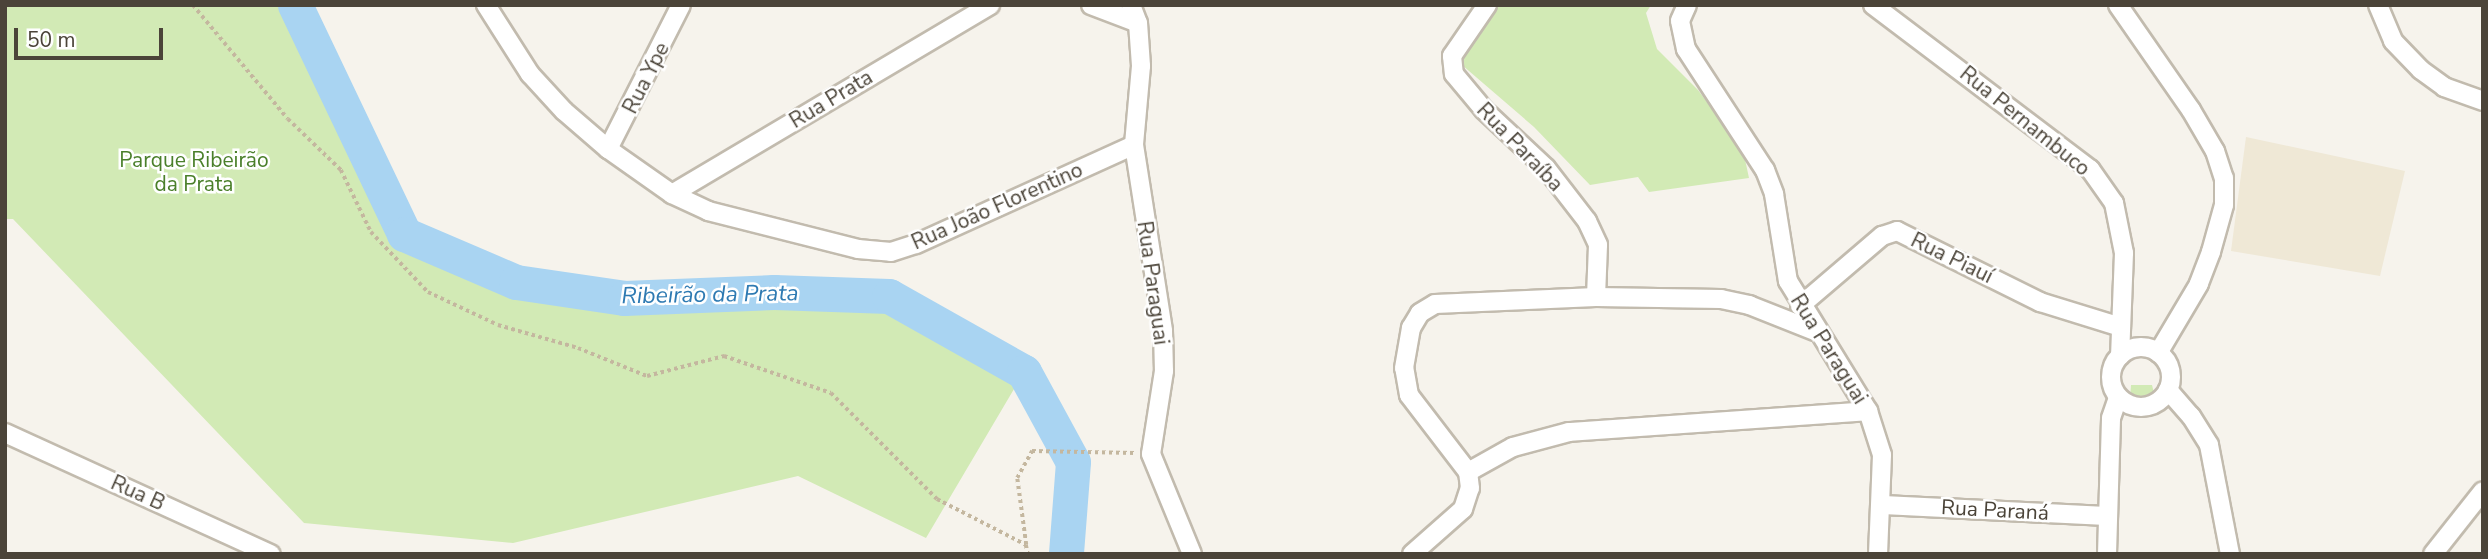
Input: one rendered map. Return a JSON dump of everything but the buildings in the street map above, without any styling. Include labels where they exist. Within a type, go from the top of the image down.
[{"type":"street","name":"Rua João Florentino","points":[[486,5],[530,74],[608,149],[672,194],[708,211],[858,249],[891,252],[1134,145]]},
{"type":"street","name":"Rua Ype","points":[[608,149],[681,5]]},
{"type":"street","name":"Rua Prata","points":[[672,194],[990,5]]},
{"type":"street","points":[[1091,5],[1138,23]]},
{"type":"street","name":"Rua Paraguai","points":[[1131,5],[1138,23],[1141,66],[1134,145],[1163,331],[1164,371],[1152,454]]},
{"type":"street","name":"Rua Paraíba","points":[[1487,5],[1452,56],[1454,74],[1484,110],[1546,168],[1587,221],[1598,245],[1596,297]]},
{"type":"street","name":"Rua Paraguai","points":[[1687,5],[1680,21],[1680,35],[1765,170],[1774,194],[1782,259],[1800,306],[1868,411],[1882,455],[1878,554]]},
{"type":"street","name":"Rua Pernambuco","points":[[1872,5],[2090,169],[2114,204],[2121,225],[2120,356]]},
{"type":"street","points":[[2119,5],[2191,110],[2215,151],[2224,178],[2224,205],[2199,284],[2158,353]]},
{"type":"street","points":[[2378,5],[2393,41],[2421,70],[2444,87],[2483,101]]},
{"type":"street","name":"Rua Piauí","points":[[1800,306],[1882,236],[1897,231],[2040,302],[2121,327]]},
{"type":"street","points":[[1412,554],[1463,509],[1470,488],[1468,472],[1409,395],[1406,381],[1404,368],[1410,328],[1420,313],[1435,304],[1596,297],[1721,299],[1749,304],[1815,331]]},
{"type":"street","points":[[2138,348],[2158,353],[2170,370],[2168,390],[2149,406],[2133,406],[2118,398],[2111,381],[2120,356],[2138,348]]},
{"type":"street","points":[[2168,390],[2191,416],[2209,445],[2230,554]]},
{"type":"street","points":[[2107,554],[2111,418],[2118,398]]},
{"type":"street","points":[[1468,472],[1513,447],[1569,432],[1868,411]]},
{"type":"street","name":"Rua B","points":[[5,433],[271,554]]},
{"type":"street","points":[[1152,454],[1192,554]]},
{"type":"street","points":[[2433,554],[2483,491]]},
{"type":"street","name":"Rua Paraná","points":[[1882,505],[2108,516]]},
{"type":"path","points":[[193,5],[288,120],[341,170],[371,232],[428,292],[498,326],[578,348],[647,376],[724,356],[831,393],[937,499],[1026,545]]},
{"type":"path","points":[[1028,554],[1017,478],[1032,451],[1152,454]]},
{"type":"shaded area","points":[[2246,137],[2405,171],[2380,276],[2231,251]]},
{"type":"green space","name":"Parque Ribeirão da Prata","points":[[5,5],[295,5],[404,235],[515,282],[624,298],[774,292],[889,296],[1024,372],[926,538],[798,476],[513,543],[304,523],[13,219],[5,219]]},
{"type":"green space","points":[[1494,5],[1651,5],[1646,13],[1657,49],[1698,90],[1743,150],[1749,178],[1649,192],[1638,177],[1590,185],[1534,127],[1462,65],[1463,48]]},
{"type":"green space","points":[[2131,385],[2152,385],[2156,401],[2148,412],[2129,413]]},
{"type":"waterway","name":"Ribeirão da Prata","points":[[295,5],[404,234],[516,282],[624,298],[774,292],[889,296],[1024,372],[1073,462],[1066,554]]}]
